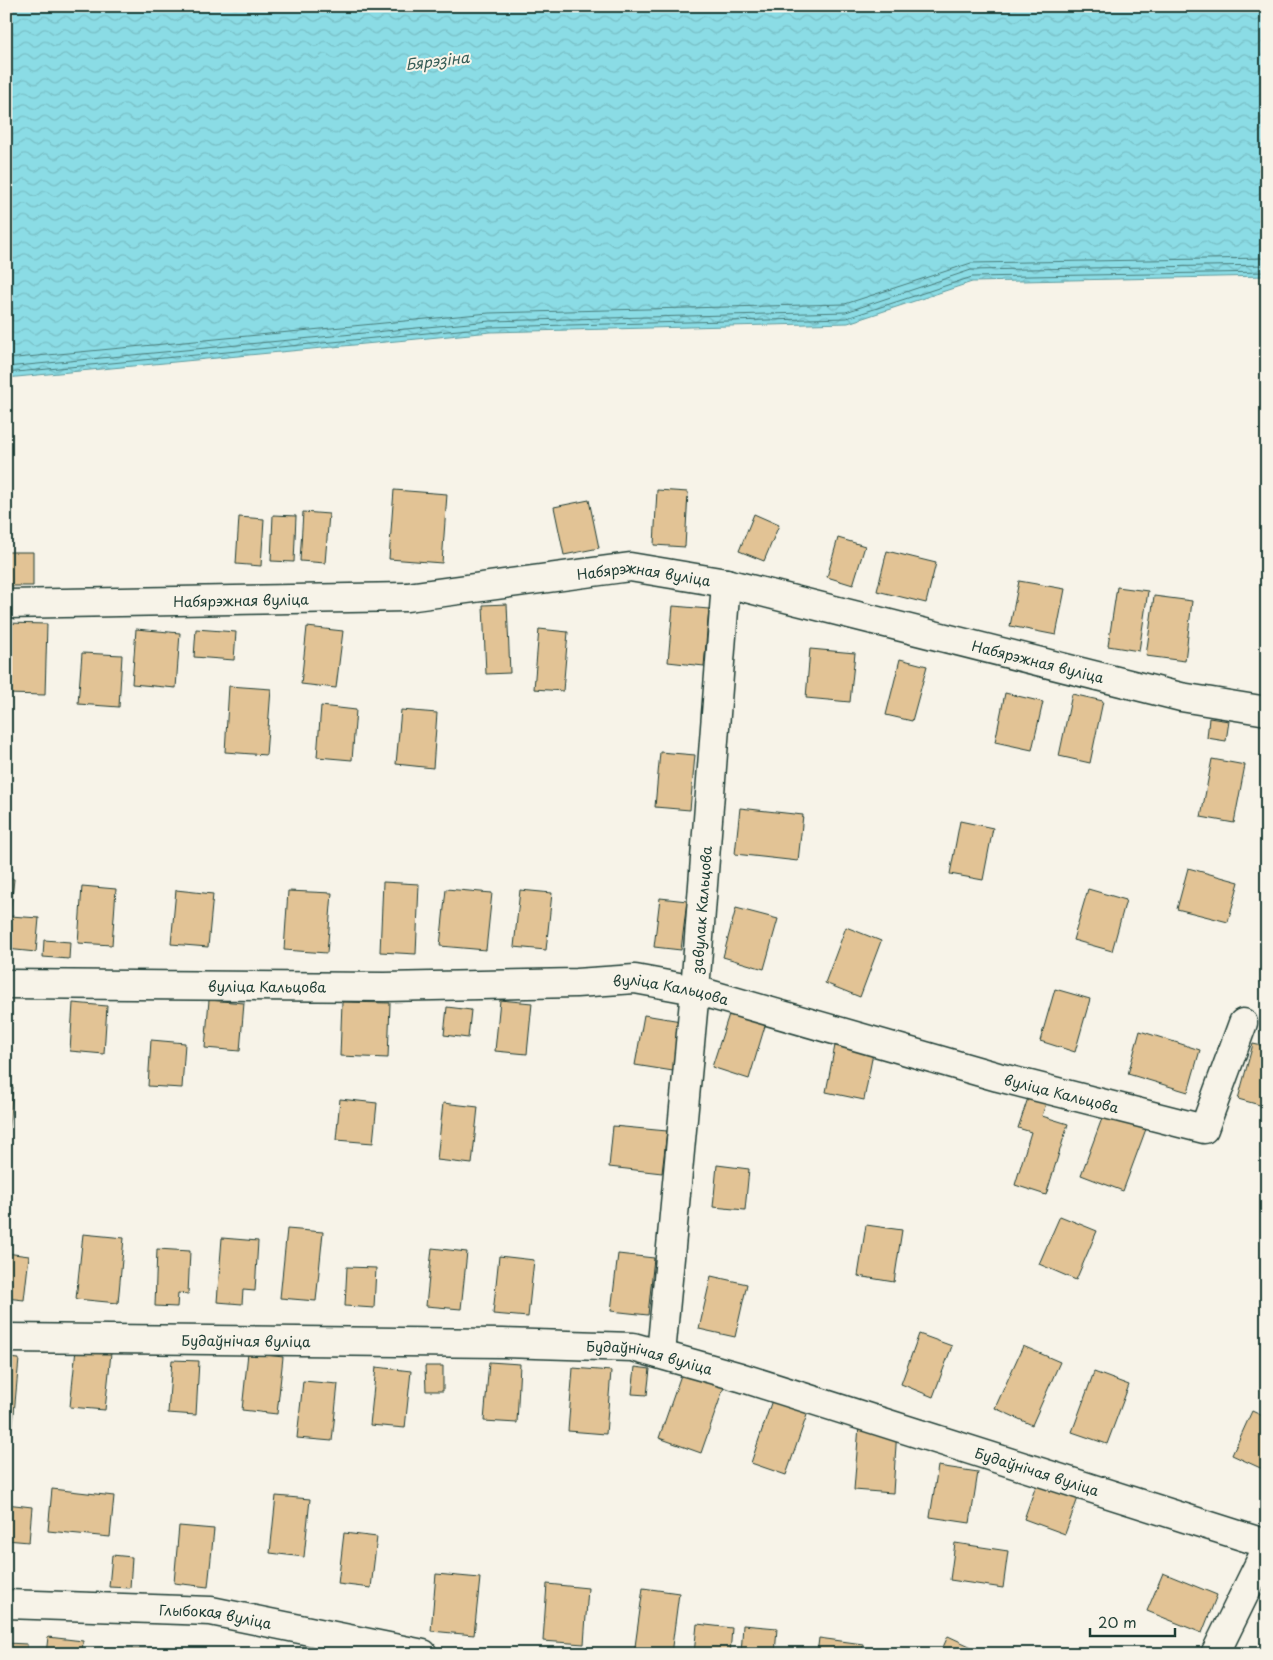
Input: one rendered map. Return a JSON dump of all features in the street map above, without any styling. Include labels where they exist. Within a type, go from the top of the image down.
[{"type":"street","name":"Набярэжная вуліца","points":[[6,604],[407,597],[630,567],[726,583],[1181,697],[1267,711]]},
{"type":"street","name":"завулак Кальцова","points":[[661,1354],[695,990],[726,583]]},
{"type":"street","name":"вуліца Кальцова","points":[[6,984],[385,987],[635,979],[695,990],[998,1078],[1204,1129],[1243,1023]]},
{"type":"street","name":"Будаўнічая вуліца","points":[[6,1338],[493,1343],[633,1347],[740,1377],[1267,1544]]},
{"type":"street","points":[[1215,1654],[1267,1548]]},
{"type":"street","name":"Глыбокая вуліца","points":[[6,1604],[211,1611],[423,1654]]},
{"type":"water","name":"Бярэзіна","points":[[6,6],[1267,6],[1267,276],[972,282],[848,323],[491,332],[6,378]]},
{"type":"building","points":[[394,490],[447,494],[442,563],[389,559]]},
{"type":"building","points":[[657,490],[688,492],[685,547],[654,545]]},
{"type":"building","points":[[589,500],[599,548],[564,555],[554,507]]},
{"type":"building","points":[[303,512],[329,514],[325,563],[300,561]]},
{"type":"building","points":[[754,514],[779,525],[764,561],[739,551]]},
{"type":"building","points":[[273,515],[296,516],[294,562],[271,561]]},
{"type":"building","points":[[239,517],[264,519],[261,566],[236,564]]},
{"type":"building","points":[[838,538],[865,546],[853,585],[827,577]]},
{"type":"building","points":[[887,551],[936,563],[926,603],[877,591]]},
{"type":"building","points":[[6,552],[33,552],[33,586],[6,586]]},
{"type":"building","points":[[1019,581],[1065,589],[1056,635],[1010,626]]},
{"type":"building","points":[[1117,587],[1148,591],[1139,651],[1108,646]]},
{"type":"building","points":[[1154,596],[1192,601],[1185,661],[1146,656]]},
{"type":"building","points":[[507,604],[510,673],[486,674],[483,605]]},
{"type":"building","points":[[673,606],[709,609],[704,666],[668,662]]},
{"type":"building","points":[[6,623],[47,624],[45,695],[6,694]]},
{"type":"building","points":[[307,627],[343,631],[336,688],[301,684]]},
{"type":"building","points":[[136,629],[180,633],[176,688],[132,684]]},
{"type":"building","points":[[196,629],[236,632],[234,660],[194,657]]},
{"type":"building","points":[[539,629],[568,632],[563,691],[534,689]]},
{"type":"building","points":[[810,649],[855,653],[850,702],[806,698]]},
{"type":"building","points":[[82,653],[122,655],[119,707],[78,704]]},
{"type":"building","points":[[900,659],[927,666],[912,721],[886,715]]},
{"type":"building","points":[[229,686],[271,689],[266,755],[225,752]]},
{"type":"building","points":[[1005,693],[1043,702],[1032,750],[995,742]]},
{"type":"building","points":[[1072,694],[1103,701],[1090,763],[1059,756]]},
{"type":"building","points":[[321,706],[356,710],[352,760],[317,757]]},
{"type":"building","points":[[401,710],[437,713],[433,768],[396,764]]},
{"type":"building","points":[[1209,718],[1229,721],[1226,741],[1207,738]]},
{"type":"building","points":[[660,752],[695,755],[690,810],[655,807]]},
{"type":"building","points":[[1212,759],[1245,765],[1234,823],[1201,817]]},
{"type":"building","points":[[740,808],[803,815],[798,861],[735,854]]},
{"type":"building","points":[[960,821],[993,828],[983,880],[950,874]]},
{"type":"building","points":[[1188,868],[1239,882],[1228,922],[1177,909]]},
{"type":"building","points":[[6,878],[14,879],[10,916],[39,918],[36,952],[6,949]]},
{"type":"building","points":[[383,882],[419,884],[416,954],[380,952]]},
{"type":"building","points":[[82,886],[116,889],[112,945],[78,943]]},
{"type":"building","points":[[446,889],[492,893],[486,950],[440,946]]},
{"type":"building","points":[[1088,889],[1126,900],[1112,951],[1073,940]]},
{"type":"building","points":[[176,890],[213,894],[208,947],[171,944]]},
{"type":"building","points":[[520,890],[552,893],[546,950],[514,947]]},
{"type":"building","points":[[288,891],[332,893],[327,953],[284,950]]},
{"type":"building","points":[[660,898],[687,901],[681,950],[654,947]]},
{"type":"building","points":[[736,908],[778,919],[764,969],[723,957]]},
{"type":"building","points":[[846,927],[881,941],[860,997],[825,983]]},
{"type":"building","points":[[44,940],[70,942],[69,959],[43,957]]},
{"type":"building","points":[[1055,989],[1090,999],[1075,1052],[1040,1041]]},
{"type":"building","points":[[209,1000],[244,1003],[240,1051],[205,1048]]},
{"type":"building","points":[[500,1000],[532,1003],[527,1054],[495,1051]]},
{"type":"building","points":[[342,1002],[390,1003],[388,1058],[340,1056]]},
{"type":"building","points":[[73,1003],[107,1006],[104,1054],[70,1051]]},
{"type":"building","points":[[6,1005],[10,1005],[8,1052],[6,1052]]},
{"type":"building","points":[[732,1005],[768,1016],[749,1079],[712,1067]]},
{"type":"building","points":[[447,1007],[471,1010],[468,1038],[444,1035]]},
{"type":"building","points":[[644,1015],[681,1021],[673,1071],[635,1065]]},
{"type":"building","points":[[1140,1031],[1200,1050],[1188,1092],[1128,1074]]},
{"type":"building","points":[[837,1035],[875,1043],[864,1100],[826,1092]]},
{"type":"building","points":[[151,1040],[185,1043],[182,1088],[148,1086]]},
{"type":"building","points":[[1253,1044],[1267,1047],[1267,1107],[1238,1099]]},
{"type":"building","points":[[6,1086],[13,1087],[7,1144],[6,1144]]},
{"type":"building","points":[[1029,1095],[1047,1100],[1042,1116],[1068,1124],[1046,1195],[1015,1185],[1031,1132],[1018,1128]]},
{"type":"building","points":[[340,1099],[377,1103],[373,1143],[336,1140]]},
{"type":"building","points":[[443,1103],[478,1107],[472,1164],[437,1160]]},
{"type":"building","points":[[1104,1113],[1146,1129],[1123,1191],[1081,1175]]},
{"type":"building","points":[[613,1126],[667,1131],[662,1173],[609,1167]]},
{"type":"building","points":[[717,1165],[749,1169],[745,1210],[713,1207]]},
{"type":"building","points":[[1060,1216],[1097,1231],[1076,1280],[1039,1264]]},
{"type":"building","points":[[866,1225],[902,1230],[894,1282],[858,1276]]},
{"type":"building","points":[[287,1229],[323,1232],[316,1301],[280,1298]]},
{"type":"building","points":[[83,1234],[124,1238],[118,1303],[76,1299]]},
{"type":"building","points":[[222,1238],[258,1241],[255,1291],[243,1290],[242,1304],[217,1302]]},
{"type":"building","points":[[432,1248],[467,1252],[461,1309],[426,1306]]},
{"type":"building","points":[[157,1249],[190,1251],[188,1294],[178,1293],[177,1307],[155,1306]]},
{"type":"building","points":[[6,1253],[29,1256],[24,1300],[6,1298]]},
{"type":"building","points":[[618,1254],[654,1258],[648,1315],[611,1311]]},
{"type":"building","points":[[499,1256],[534,1260],[528,1317],[493,1314]]},
{"type":"building","points":[[347,1267],[376,1268],[374,1308],[345,1306]]},
{"type":"building","points":[[711,1276],[747,1284],[735,1337],[699,1329]]},
{"type":"building","points":[[919,1334],[952,1346],[933,1397],[901,1384]]},
{"type":"building","points":[[1023,1346],[1060,1362],[1032,1425],[995,1408]]},
{"type":"building","points":[[76,1349],[111,1353],[105,1410],[70,1407]]},
{"type":"building","points":[[248,1353],[283,1357],[277,1414],[242,1410]]},
{"type":"building","points":[[6,1358],[19,1359],[13,1425],[6,1425]]},
{"type":"building","points":[[172,1360],[199,1361],[196,1415],[168,1413]]},
{"type":"building","points":[[489,1362],[520,1364],[517,1423],[484,1421]]},
{"type":"building","points":[[425,1366],[443,1366],[443,1391],[426,1391]]},
{"type":"building","points":[[376,1367],[411,1371],[405,1428],[370,1425]]},
{"type":"building","points":[[635,1367],[650,1369],[647,1395],[632,1394]]},
{"type":"building","points":[[573,1368],[611,1371],[606,1434],[568,1431]]},
{"type":"building","points":[[682,1372],[724,1387],[701,1453],[659,1438]]},
{"type":"building","points":[[1094,1372],[1129,1385],[1107,1444],[1072,1432]]},
{"type":"building","points":[[303,1381],[338,1384],[332,1441],[297,1438]]},
{"type":"building","points":[[772,1400],[808,1412],[786,1475],[751,1463]]},
{"type":"building","points":[[1252,1411],[1267,1418],[1267,1471],[1232,1455]]},
{"type":"building","points":[[859,1426],[897,1429],[893,1493],[854,1490]]},
{"type":"building","points":[[938,1466],[978,1472],[970,1523],[930,1517]]},
{"type":"building","points":[[1037,1483],[1078,1498],[1065,1534],[1024,1519]]},
{"type":"building","points":[[52,1489],[114,1496],[110,1537],[48,1531]]},
{"type":"building","points":[[276,1496],[310,1499],[304,1557],[270,1553]]},
{"type":"building","points":[[6,1504],[32,1507],[29,1542],[6,1540]]},
{"type":"building","points":[[179,1526],[214,1529],[208,1587],[174,1583]]},
{"type":"building","points":[[344,1533],[377,1537],[371,1588],[338,1584]]},
{"type":"building","points":[[955,1543],[1008,1551],[1003,1588],[950,1580]]},
{"type":"building","points":[[112,1555],[132,1557],[130,1588],[109,1587]]},
{"type":"building","points":[[1163,1573],[1217,1595],[1202,1633],[1147,1611]]},
{"type":"building","points":[[436,1574],[480,1578],[474,1635],[431,1631]]},
{"type":"building","points":[[547,1584],[588,1588],[584,1644],[543,1641]]},
{"type":"building","points":[[643,1588],[679,1593],[671,1654],[634,1654]]},
{"type":"building","points":[[697,1624],[732,1628],[730,1654],[694,1654]]},
{"type":"building","points":[[743,1625],[777,1628],[775,1654],[741,1654]]},
{"type":"building","points":[[948,1636],[987,1654],[940,1654]]},
{"type":"building","points":[[48,1637],[83,1641],[82,1654],[46,1654]]},
{"type":"building","points":[[819,1638],[863,1644],[862,1654],[817,1654]]},
{"type":"building","points":[[6,1643],[27,1644],[27,1654],[6,1654]]},
{"type":"building","points":[[122,1649],[155,1649],[155,1654],[122,1654]]}]
